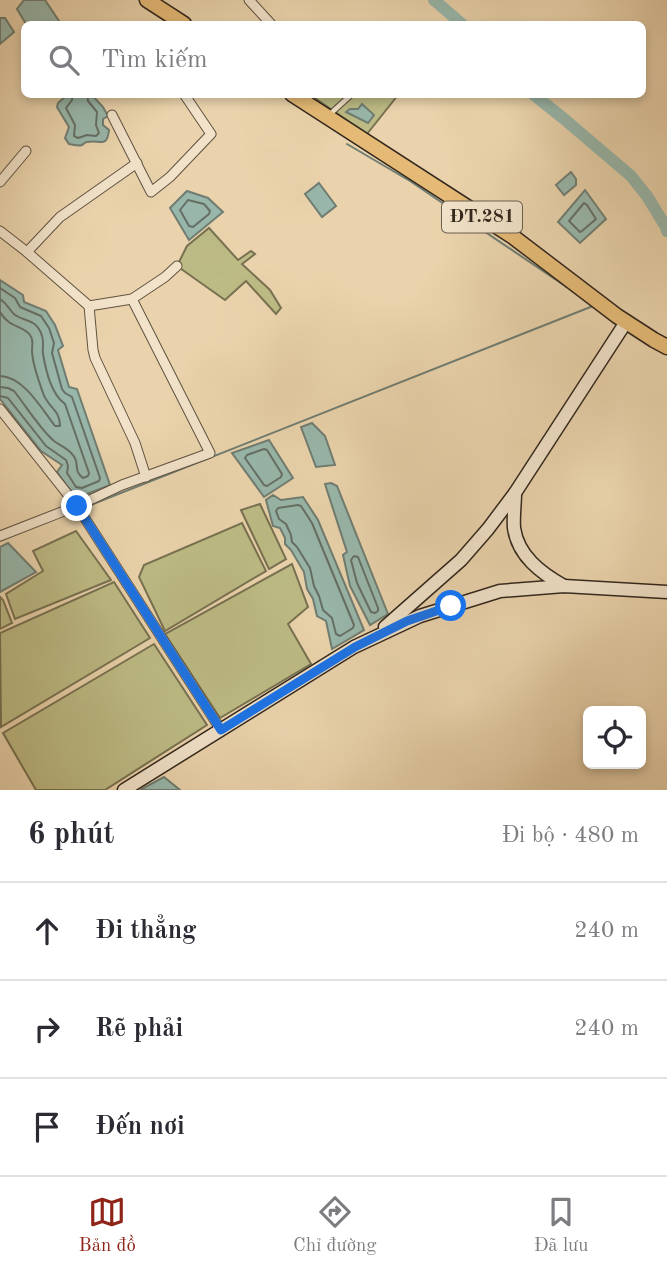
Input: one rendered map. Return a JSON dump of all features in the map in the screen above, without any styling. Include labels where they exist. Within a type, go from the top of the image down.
[{"type":"main road","points":[[147,0],[179,21]]},
{"type":"main road","name":"ĐT.281","points":[[302,98],[512,236],[626,322],[667,347]]},
{"type":"main road","points":[[373,637],[461,560],[488,528],[515,493],[626,322]]},
{"type":"main road","points":[[515,493],[514,527],[526,557],[535,568],[564,586]]},
{"type":"main road","points":[[124,790],[355,647],[420,616],[500,591],[564,586],[667,592]]},
{"type":"street","points":[[249,0],[268,21]]},
{"type":"street","points":[[112,115],[151,191],[170,177],[211,134],[187,98]]},
{"type":"street","points":[[0,182],[26,151]]},
{"type":"street","points":[[27,252],[60,217],[137,163]]},
{"type":"street","points":[[0,231],[89,306],[95,358],[135,443],[146,477]]},
{"type":"street","points":[[89,306],[132,299],[177,266]]},
{"type":"street","points":[[0,536],[122,485],[210,453],[132,299]]},
{"type":"street","points":[[0,409],[77,506],[221,730]]},
{"type":"lane","points":[[328,117],[348,98]]},
{"type":"shaded area","points":[[315,98],[396,98],[367,134]]},
{"type":"shaded area","points":[[209,228],[238,260],[251,251],[255,254],[242,264],[270,290],[281,308],[276,314],[246,281],[225,300],[177,266],[187,246]]},
{"type":"shaded area","points":[[260,504],[286,559],[269,569],[241,510]]},
{"type":"shaded area","points":[[242,523],[266,571],[165,631],[139,577],[144,565]]},
{"type":"shaded area","points":[[76,531],[111,580],[15,619],[6,594],[43,571],[33,551]]},
{"type":"shaded area","points":[[292,564],[308,607],[288,624],[311,664],[220,718],[165,634]]},
{"type":"shaded area","points":[[114,582],[150,638],[1,727],[0,633]]},
{"type":"shaded area","points":[[0,597],[12,623],[0,629]]},
{"type":"shaded area","points":[[154,644],[207,725],[105,790],[36,790],[3,733]]},
{"type":"water","points":[[24,0],[45,0],[59,21],[24,21],[17,9]]},
{"type":"water","points":[[0,18],[5,18],[14,32],[0,44]]},
{"type":"water","points":[[64,98],[95,98],[108,116],[103,119],[103,125],[109,130],[107,139],[82,145],[69,144],[65,138],[69,127],[57,107]]},
{"type":"water","points":[[362,104],[374,115],[368,123],[346,112],[358,109]]},
{"type":"water","points":[[571,172],[576,179],[576,185],[564,195],[556,185]]},
{"type":"water","points":[[319,183],[336,206],[322,217],[305,194]]},
{"type":"water","points":[[585,190],[606,219],[580,243],[558,222]]},
{"type":"water","points":[[187,191],[208,198],[223,212],[189,240],[170,208]]},
{"type":"water","points":[[0,280],[23,295],[24,302],[46,311],[55,325],[63,346],[58,350],[69,387],[77,389],[110,485],[82,496],[72,493],[57,472],[62,465],[41,451],[0,399]]},
{"type":"water","points":[[312,423],[325,436],[335,465],[316,467],[301,427]]},
{"type":"water","points":[[269,440],[293,478],[264,497],[232,453]]},
{"type":"water","points":[[325,484],[337,486],[388,614],[370,625],[350,586],[343,555],[347,552]]},
{"type":"water","points":[[273,495],[281,500],[303,497],[318,520],[364,630],[332,649],[326,621],[317,616],[304,572],[285,544],[280,528],[273,526],[266,500]]},
{"type":"water","points":[[8,543],[36,572],[0,592],[0,547]]},
{"type":"water","points":[[164,777],[180,790],[140,790]]},
{"type":"waterway","points":[[434,0],[458,21]]},
{"type":"waterway","points":[[538,98],[631,176],[647,196],[667,231]]},
{"type":"waterway","points":[[347,144],[410,181],[574,292]]},
{"type":"waterway","points":[[83,508],[593,306]]},
{"type":"waterway","points":[[0,541],[55,519]]},
{"type":"route","points":[[77,506],[221,730],[355,647],[407,621],[451,606]]}]
